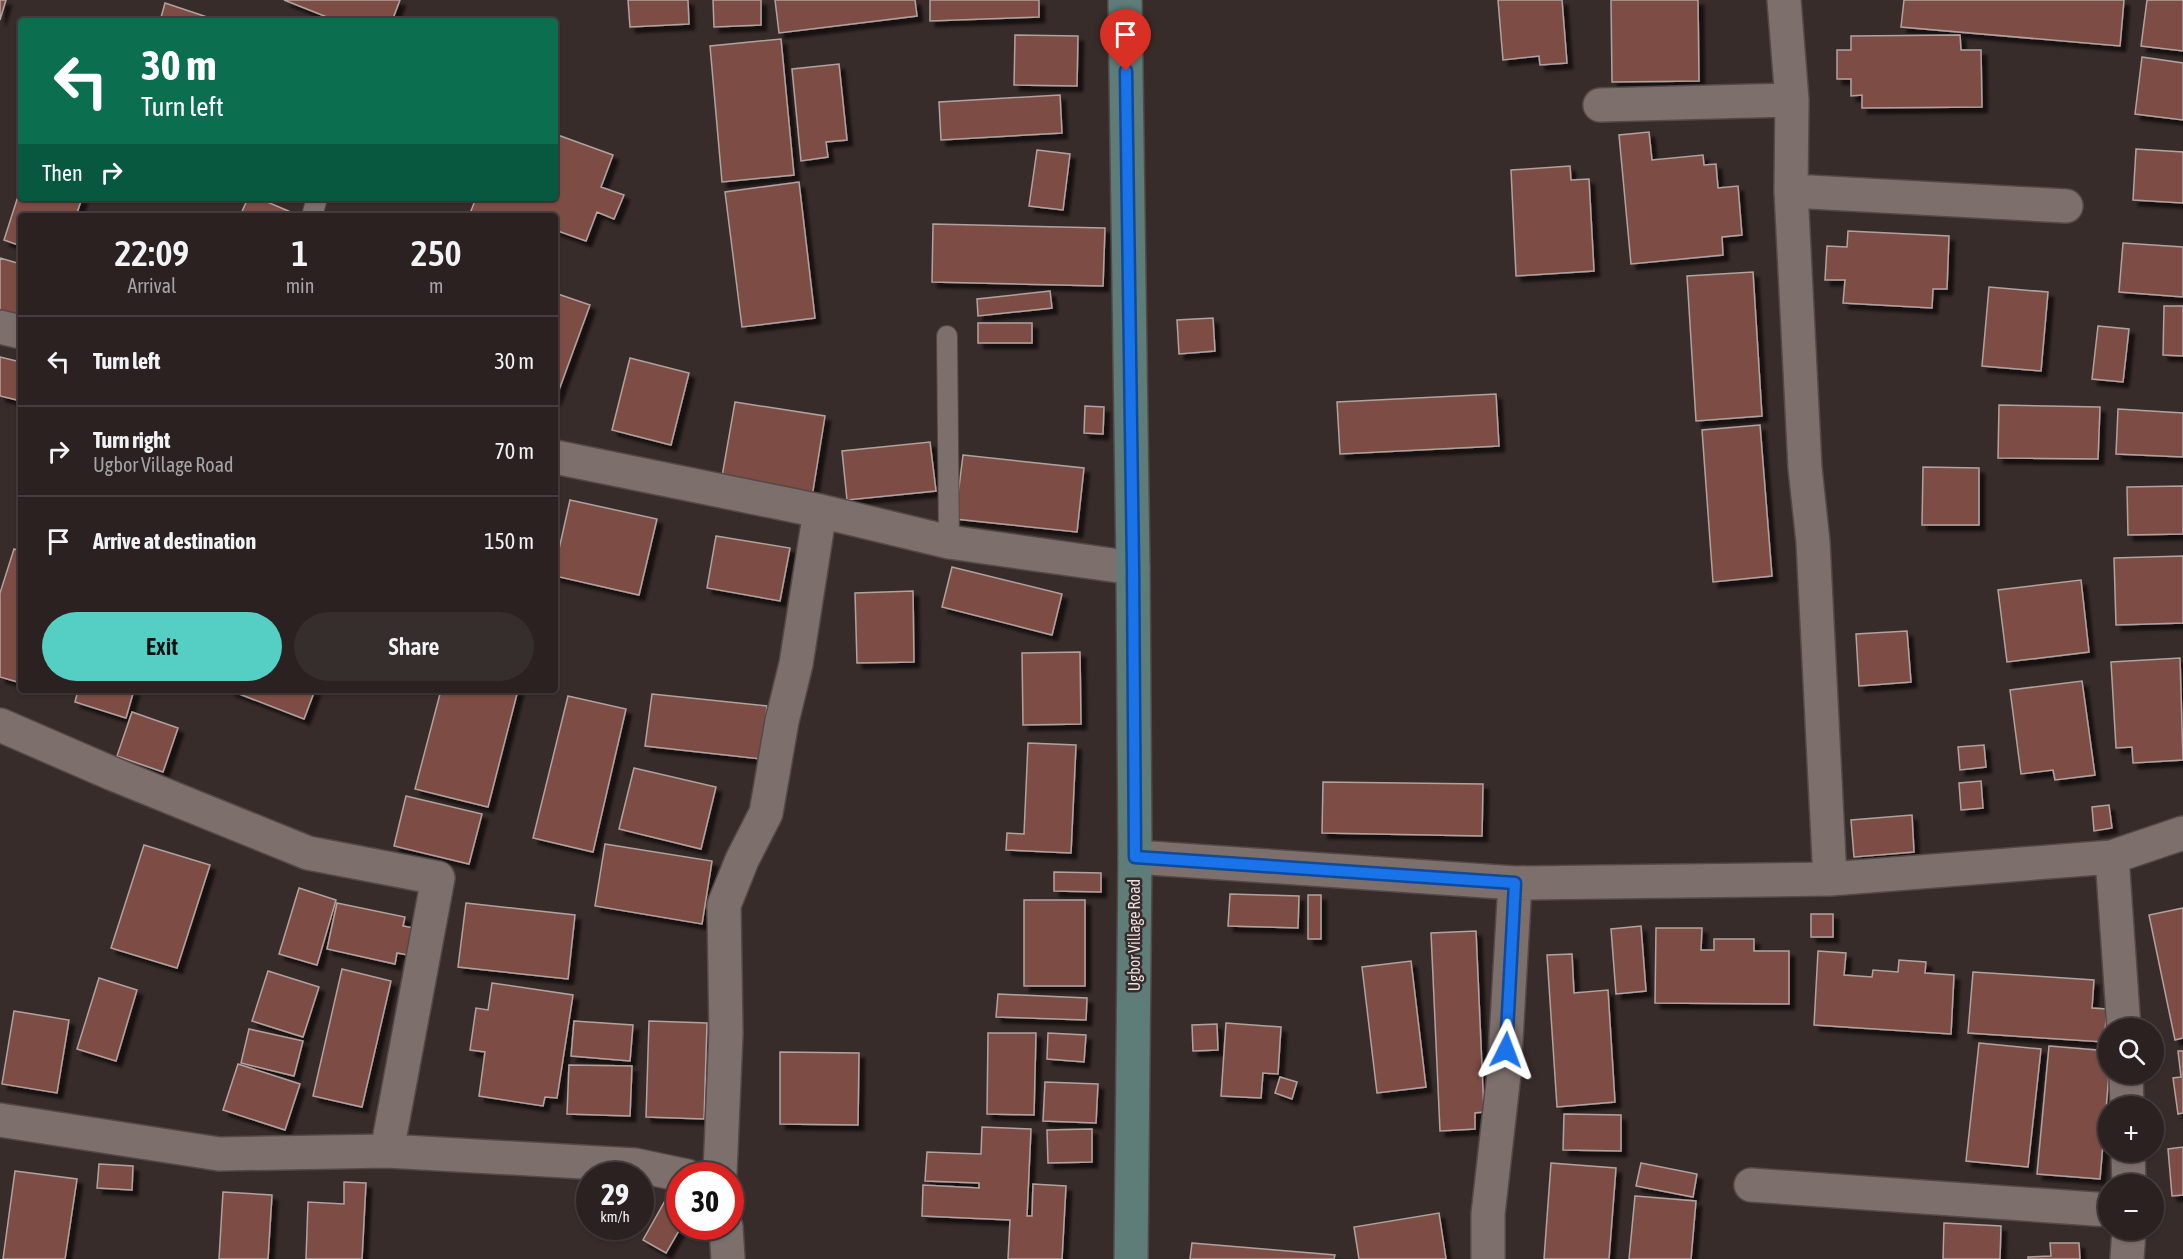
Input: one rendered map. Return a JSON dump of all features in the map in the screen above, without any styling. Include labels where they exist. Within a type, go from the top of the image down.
[{"type":"street","name":"Ugbor Village Road","points":[[1125,0],[1135,857],[1131,1259]]},
{"type":"street","points":[[1784,0],[1792,100],[1791,191],[1805,468],[1814,542],[1830,879]]},
{"type":"street","points":[[1600,105],[1792,100]]},
{"type":"street","points":[[1791,191],[2067,206]]},
{"type":"street","points":[[0,327],[18,331]]},
{"type":"street","points":[[558,458],[820,511],[949,542],[1133,568]]},
{"type":"street","points":[[716,1162],[726,1034],[724,905],[742,860],[766,813],[782,721],[796,664],[820,511]]},
{"type":"street","points":[[0,725],[113,774],[308,853],[438,878],[387,1151]]},
{"type":"street","points":[[1135,857],[1515,883],[1830,879],[2112,857],[2183,833]]},
{"type":"street","points":[[2112,857],[2123,1018]]},
{"type":"street","points":[[1488,1259],[1488,1214],[1504,1074],[1515,883]]},
{"type":"street","points":[[0,1120],[219,1154],[387,1151],[635,1166],[666,1172]]},
{"type":"street","points":[[1751,1185],[2098,1209]]},
{"type":"street","points":[[727,1240],[728,1259]]},
{"type":"street","points":[[2127,1259],[2128,1240]]},
{"type":"lane","points":[[947,336],[949,542]]},
{"type":"building","points":[[0,0],[6,0],[0,20]]},
{"type":"building","points":[[284,0],[400,0],[393,18],[329,18]]},
{"type":"building","points":[[628,0],[688,0],[689,24],[630,27]]},
{"type":"building","points":[[713,0],[761,0],[761,25],[714,27]]},
{"type":"building","points":[[775,0],[915,0],[917,16],[779,33]]},
{"type":"building","points":[[930,0],[1039,0],[1039,17],[930,21]]},
{"type":"building","points":[[1498,0],[1562,0],[1567,63],[1540,65],[1539,56],[1503,60]]},
{"type":"building","points":[[1611,0],[1698,0],[1699,81],[1612,82]]},
{"type":"building","points":[[1904,0],[2124,0],[2120,46],[1901,27]]},
{"type":"building","points":[[2147,0],[2183,0],[2183,51],[2141,46]]},
{"type":"building","points":[[165,3],[210,18],[161,18]]},
{"type":"building","points":[[1015,35],[1078,36],[1077,86],[1014,85]]},
{"type":"building","points":[[1960,35],[1961,50],[1981,50],[1982,107],[1862,108],[1862,95],[1851,96],[1851,79],[1837,79],[1837,50],[1851,50],[1851,36]]},
{"type":"building","points":[[781,39],[794,175],[722,182],[710,46]]},
{"type":"building","points":[[2142,57],[2183,63],[2183,120],[2135,114]]},
{"type":"building","points":[[839,64],[847,140],[826,142],[828,157],[801,161],[792,69]]},
{"type":"building","points":[[1060,95],[1062,133],[941,140],[939,102]]},
{"type":"building","points":[[1649,132],[1652,160],[1703,155],[1704,165],[1716,164],[1718,188],[1738,186],[1742,235],[1722,237],[1723,255],[1631,264],[1619,135]]},
{"type":"building","points":[[558,135],[613,155],[601,187],[624,195],[614,219],[597,212],[586,241],[558,231],[558,213],[470,213],[475,201],[558,201]]},
{"type":"building","points":[[2136,149],[2183,152],[2183,203],[2133,200]]},
{"type":"building","points":[[1037,150],[1070,154],[1063,210],[1029,206]]},
{"type":"building","points":[[1570,166],[1571,180],[1589,179],[1594,271],[1516,276],[1511,170]]},
{"type":"building","points":[[799,182],[815,318],[742,327],[725,192]]},
{"type":"building","points":[[18,196],[18,201],[81,201],[77,213],[18,213],[18,245],[4,240]]},
{"type":"building","points":[[247,201],[265,201],[293,213],[241,213]]},
{"type":"building","points":[[933,224],[1105,228],[1103,286],[932,282]]},
{"type":"building","points":[[1848,231],[1949,236],[1947,289],[1933,289],[1932,308],[1843,303],[1845,280],[1825,280],[1827,246],[1847,247]]},
{"type":"building","points":[[2123,243],[2183,247],[2183,297],[2119,292]]},
{"type":"building","points":[[0,258],[18,263],[18,319],[0,314]]},
{"type":"building","points":[[1753,272],[1762,416],[1696,421],[1687,276]]},
{"type":"building","points":[[1989,287],[2048,292],[2041,371],[1982,366]]},
{"type":"building","points":[[1050,291],[1052,308],[978,316],[977,299]]},
{"type":"building","points":[[558,294],[590,305],[558,393]]},
{"type":"building","points":[[2164,306],[2183,306],[2183,356],[2163,355]]},
{"type":"building","points":[[1213,318],[1215,351],[1179,354],[1177,320]]},
{"type":"building","points":[[978,323],[1032,323],[1032,343],[978,343]]},
{"type":"building","points":[[2098,326],[2129,329],[2123,382],[2092,379]]},
{"type":"building","points":[[0,357],[18,361],[18,400],[0,396]]},
{"type":"building","points":[[630,358],[689,373],[671,445],[612,430]]},
{"type":"building","points":[[1496,394],[1499,446],[1340,454],[1337,402]]},
{"type":"building","points":[[735,402],[825,416],[811,503],[720,488]]},
{"type":"building","points":[[1999,405],[2100,407],[2098,459],[1998,458]]},
{"type":"building","points":[[1085,406],[1104,407],[1103,434],[1084,433]]},
{"type":"building","points":[[2118,409],[2183,413],[2183,457],[2116,454]]},
{"type":"building","points":[[1760,425],[1772,576],[1713,582],[1702,430]]},
{"type":"building","points":[[930,442],[936,491],[847,500],[842,451]]},
{"type":"building","points":[[963,455],[1084,468],[1077,532],[955,519]]},
{"type":"building","points":[[1923,467],[1979,468],[1979,525],[1922,525]]},
{"type":"building","points":[[2183,486],[2183,534],[2128,535],[2127,487]]},
{"type":"building","points":[[570,500],[657,519],[639,595],[558,577],[558,554]]},
{"type":"building","points":[[716,536],[790,548],[780,601],[707,588]]},
{"type":"building","points":[[14,549],[18,550],[18,682],[0,677],[0,593]]},
{"type":"building","points":[[2183,556],[2183,623],[2116,625],[2114,558]]},
{"type":"building","points":[[952,567],[1062,594],[1052,635],[942,607]]},
{"type":"building","points":[[2081,580],[2089,652],[2007,662],[1998,590]]},
{"type":"building","points":[[913,591],[914,662],[857,663],[855,593]]},
{"type":"building","points":[[1907,631],[1911,682],[1859,686],[1856,634]]},
{"type":"building","points":[[1080,652],[1081,724],[1023,725],[1022,653]]},
{"type":"building","points":[[2180,658],[2183,760],[2133,763],[2132,747],[2116,748],[2111,662]]},
{"type":"building","points":[[2082,681],[2095,775],[2055,780],[2053,770],[2021,774],[2010,690]]},
{"type":"building","points":[[77,693],[133,693],[126,718],[75,702]]},
{"type":"building","points":[[237,693],[314,693],[304,719]]},
{"type":"building","points":[[440,693],[517,693],[488,807],[415,789]]},
{"type":"building","points":[[652,694],[767,706],[761,759],[645,746]]},
{"type":"building","points":[[568,696],[626,709],[593,852],[533,838]]},
{"type":"building","points":[[132,712],[178,728],[163,772],[117,756]]},
{"type":"building","points":[[1028,743],[1076,745],[1071,853],[1006,850],[1007,833],[1024,834]]},
{"type":"building","points":[[1984,745],[1986,767],[1960,770],[1958,747]]},
{"type":"building","points":[[634,768],[716,787],[701,849],[619,829]]},
{"type":"building","points":[[1981,781],[1983,808],[1961,810],[1959,783]]},
{"type":"building","points":[[1323,782],[1483,784],[1482,836],[1322,833]]},
{"type":"building","points":[[406,796],[482,814],[469,864],[394,846]]},
{"type":"building","points":[[2109,805],[2112,828],[2094,831],[2092,807]]},
{"type":"building","points":[[1912,815],[1914,852],[1854,857],[1851,820]]},
{"type":"building","points":[[605,844],[712,861],[702,924],[595,906]]},
{"type":"building","points":[[144,845],[210,865],[177,968],[111,948]]},
{"type":"building","points":[[1054,872],[1101,873],[1101,892],[1054,891]]},
{"type":"building","points":[[299,888],[336,900],[317,965],[279,954]]},
{"type":"building","points":[[1230,894],[1299,896],[1298,928],[1228,926]]},
{"type":"building","points":[[1308,895],[1321,895],[1321,939],[1308,939]]},
{"type":"building","points":[[1024,900],[1085,900],[1085,986],[1024,986]]},
{"type":"building","points":[[337,903],[405,917],[403,926],[419,929],[413,956],[397,953],[395,964],[327,949]]},
{"type":"building","points":[[466,903],[575,915],[568,979],[458,967]]},
{"type":"building","points":[[2183,908],[2183,1038],[2175,1040],[2149,915]]},
{"type":"building","points":[[1811,914],[1833,914],[1833,937],[1811,937]]},
{"type":"building","points":[[1641,926],[1646,991],[1616,994],[1611,929]]},
{"type":"building","points":[[1656,928],[1702,928],[1701,950],[1714,950],[1714,939],[1754,939],[1754,951],[1789,951],[1789,1004],[1655,1003]]},
{"type":"building","points":[[1476,931],[1484,1112],[1475,1113],[1475,1129],[1440,1131],[1431,933]]},
{"type":"building","points":[[1818,951],[1846,953],[1844,975],[1872,977],[1873,970],[1898,972],[1899,960],[1926,962],[1925,973],[1954,975],[1951,1034],[1814,1025]]},
{"type":"building","points":[[1572,954],[1574,993],[1608,990],[1615,1102],[1557,1107],[1547,955]]},
{"type":"building","points":[[1411,961],[1426,1087],[1377,1093],[1362,967]]},
{"type":"building","points":[[342,969],[391,981],[362,1107],[313,1096]]},
{"type":"building","points":[[268,971],[319,987],[303,1037],[252,1021]]},
{"type":"building","points":[[1973,972],[2094,980],[2092,1008],[2107,1009],[2106,1018],[2098,1018],[2098,1042],[1968,1033]]},
{"type":"building","points":[[99,978],[137,990],[116,1061],[77,1049]]},
{"type":"building","points":[[492,983],[573,995],[557,1098],[545,1097],[543,1106],[479,1096],[485,1052],[470,1050],[476,1008],[488,1010]]},
{"type":"building","points":[[998,994],[1087,998],[1086,1020],[996,1017]]},
{"type":"building","points":[[14,1011],[69,1020],[57,1093],[2,1084]]},
{"type":"building","points":[[574,1021],[633,1025],[630,1061],[571,1056]]},
{"type":"building","points":[[649,1021],[707,1023],[704,1119],[646,1117]]},
{"type":"building","points":[[1226,1023],[1281,1027],[1278,1074],[1263,1073],[1261,1098],[1221,1096]]},
{"type":"building","points":[[1217,1024],[1218,1050],[1193,1051],[1192,1025]]},
{"type":"building","points":[[249,1029],[303,1041],[294,1076],[241,1063]]},
{"type":"building","points":[[988,1033],[1036,1033],[1034,1115],[987,1114]]},
{"type":"building","points":[[1048,1033],[1086,1035],[1084,1062],[1047,1059]]},
{"type":"building","points":[[1979,1043],[2041,1049],[2028,1167],[1966,1161]]},
{"type":"building","points":[[2049,1046],[2098,1050],[2098,1084],[2108,1084],[2107,1096],[2098,1096],[2098,1162],[2101,1162],[2100,1174],[2098,1174],[2098,1179],[2037,1174]]},
{"type":"building","points":[[2178,1051],[2183,1051],[2183,1113],[2178,1114],[2173,1078],[2181,1077]]},
{"type":"building","points":[[780,1052],[859,1053],[858,1125],[780,1124]]},
{"type":"building","points":[[238,1064],[300,1084],[285,1130],[223,1110]]},
{"type":"building","points":[[569,1065],[632,1066],[630,1116],[567,1114]]},
{"type":"building","points":[[1280,1077],[1297,1082],[1292,1099],[1275,1093]]},
{"type":"building","points":[[1045,1082],[1098,1084],[1096,1123],[1043,1121]]},
{"type":"building","points":[[1564,1114],[1621,1115],[1621,1151],[1563,1150]]},
{"type":"building","points":[[982,1127],[1031,1129],[1027,1216],[1032,1216],[1033,1184],[1066,1186],[1062,1259],[1008,1259],[1010,1220],[922,1216],[923,1185],[979,1188],[979,1183],[925,1181],[927,1152],[981,1154]]},
{"type":"building","points":[[1092,1129],[1092,1162],[1048,1163],[1047,1130]]},
{"type":"building","points":[[2183,1147],[2183,1195],[2172,1196],[2168,1149]]},
{"type":"building","points":[[1551,1163],[1616,1168],[1609,1259],[1544,1259]]},
{"type":"building","points":[[1641,1163],[1697,1174],[1693,1197],[1636,1186]]},
{"type":"building","points":[[99,1164],[133,1166],[132,1190],[97,1188]]},
{"type":"building","points":[[15,1171],[77,1179],[65,1259],[3,1259]]},
{"type":"building","points":[[344,1182],[366,1183],[362,1259],[306,1259],[308,1202],[344,1204]]},
{"type":"building","points":[[223,1192],[272,1195],[268,1259],[219,1259]]},
{"type":"building","points":[[1635,1196],[1696,1201],[1691,1259],[1629,1259]]},
{"type":"building","points":[[666,1199],[666,1240],[674,1240],[666,1253],[643,1240],[654,1240],[654,1220]]},
{"type":"building","points":[[1439,1213],[1446,1259],[1359,1259],[1354,1227]]},
{"type":"building","points":[[1944,1223],[2001,1226],[2000,1259],[1943,1259]]},
{"type":"building","points":[[1192,1243],[1335,1255],[1334,1259],[1190,1259]]},
{"type":"building","points":[[2050,1243],[2079,1243],[2080,1259],[2028,1259],[2028,1257],[2051,1256]]},
{"type":"route","points":[[1126,71],[1135,857],[1515,883],[1506,1050]]}]
